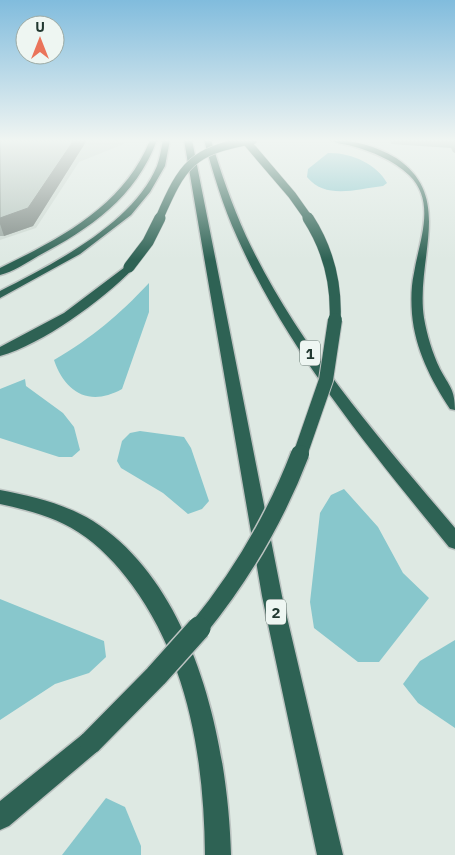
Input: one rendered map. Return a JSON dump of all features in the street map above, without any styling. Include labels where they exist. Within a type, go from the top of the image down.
[{"type":"highway","points":[[0,272],[56,241],[106,207],[132,180]]},
{"type":"highway","points":[[0,295],[86,245],[131,209],[145,194],[154,180]]},
{"type":"highway","points":[[0,352],[56,325],[109,289],[145,248],[173,186],[178,180]]},
{"type":"highway","name":"2","points":[[195,180],[272,596],[330,855]]},
{"type":"highway","name":"1","points":[[221,180],[234,218],[257,267],[280,308],[360,421],[455,542]]},
{"type":"highway","points":[[0,818],[91,742],[157,676],[210,614],[251,556],[270,523],[306,440],[326,382],[333,347],[336,318],[332,274],[327,255],[314,226],[298,202],[279,180]]},
{"type":"highway","points":[[418,180],[428,197],[429,223],[417,282],[418,320],[421,339],[435,372],[455,405]]},
{"type":"highway","points":[[0,497],[25,502],[58,513],[94,532],[122,556],[150,591],[170,629],[190,677],[204,725],[213,777],[218,855]]},
{"type":"shaded area","points":[[0,180],[67,180],[36,228],[0,240]]},
{"type":"water","points":[[310,180],[385,180],[387,183],[383,186],[352,191],[332,191],[323,189]]},
{"type":"water","points":[[149,283],[149,312],[122,389],[99,397],[80,394],[65,381],[54,360],[105,325]]},
{"type":"water","points":[[25,379],[26,386],[63,413],[74,427],[80,450],[72,457],[59,457],[0,438],[0,389]]},
{"type":"water","points":[[140,431],[184,437],[191,448],[209,501],[202,509],[188,514],[163,493],[121,468],[117,461],[122,441],[130,433]]},
{"type":"water","points":[[344,489],[378,527],[403,573],[429,598],[379,662],[358,662],[314,628],[310,602],[320,513],[331,495]]},
{"type":"water","points":[[0,599],[104,641],[106,657],[89,673],[55,684],[0,720]]},
{"type":"water","points":[[455,640],[455,728],[418,703],[403,684],[420,661]]},
{"type":"water","points":[[106,798],[125,807],[141,846],[141,855],[62,855]]},
{"type":"building","points":[[0,180],[47,180],[28,208],[0,218]]}]
